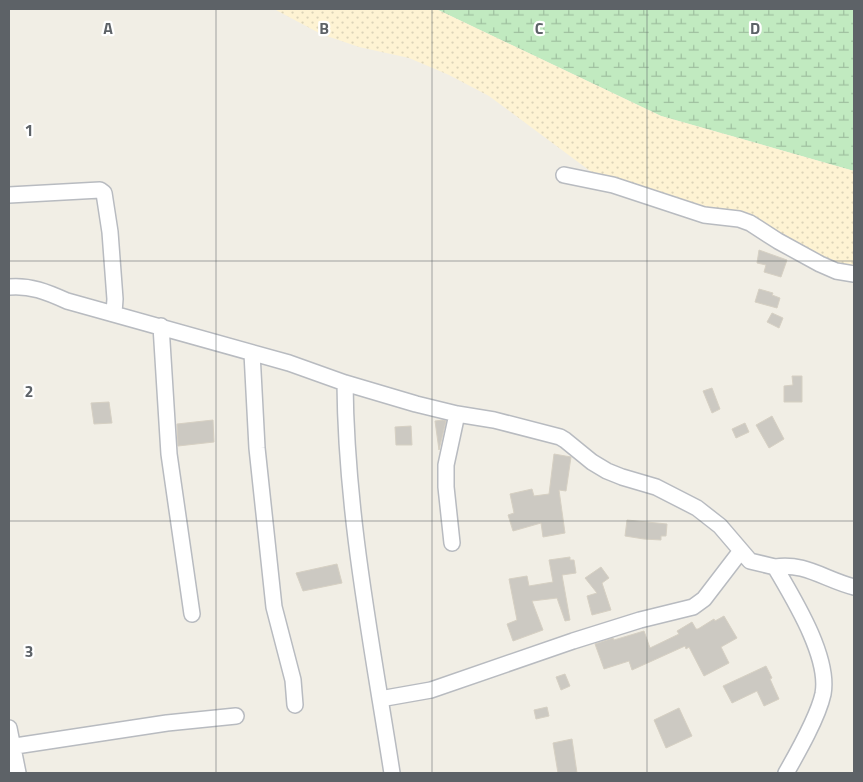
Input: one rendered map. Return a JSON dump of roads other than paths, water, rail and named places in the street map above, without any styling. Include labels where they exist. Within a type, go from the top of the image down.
[{"type":"street","points":[[564,174],[613,185],[704,215],[739,219],[750,223],[820,264],[836,271],[854,274]]},
{"type":"street","points":[[9,195],[100,190],[104,193],[110,232],[115,300],[114,313]]},
{"type":"street","points":[[9,287],[37,288],[67,300],[252,352],[345,384],[416,404],[494,420],[565,440],[592,462],[608,471],[622,478],[656,487],[697,508],[720,526],[740,552],[750,561],[775,567],[799,566],[854,586]]},
{"type":"street","points":[[161,326],[169,454],[192,614]]},
{"type":"street","points":[[252,352],[257,448],[274,607],[293,680],[295,705]]},
{"type":"street","points":[[345,384],[346,431],[356,545],[392,773]]},
{"type":"street","points":[[452,543],[446,487],[446,465],[458,414]]},
{"type":"street","points":[[380,699],[431,690],[573,641],[640,620],[693,607],[704,599],[740,552]]},
{"type":"street","points":[[775,567],[797,603],[810,630],[818,653],[822,673],[823,693],[811,725],[786,773]]},
{"type":"street","points":[[10,747],[167,723],[236,716]]},
{"type":"street","points":[[9,728],[10,747],[18,773]]}]
